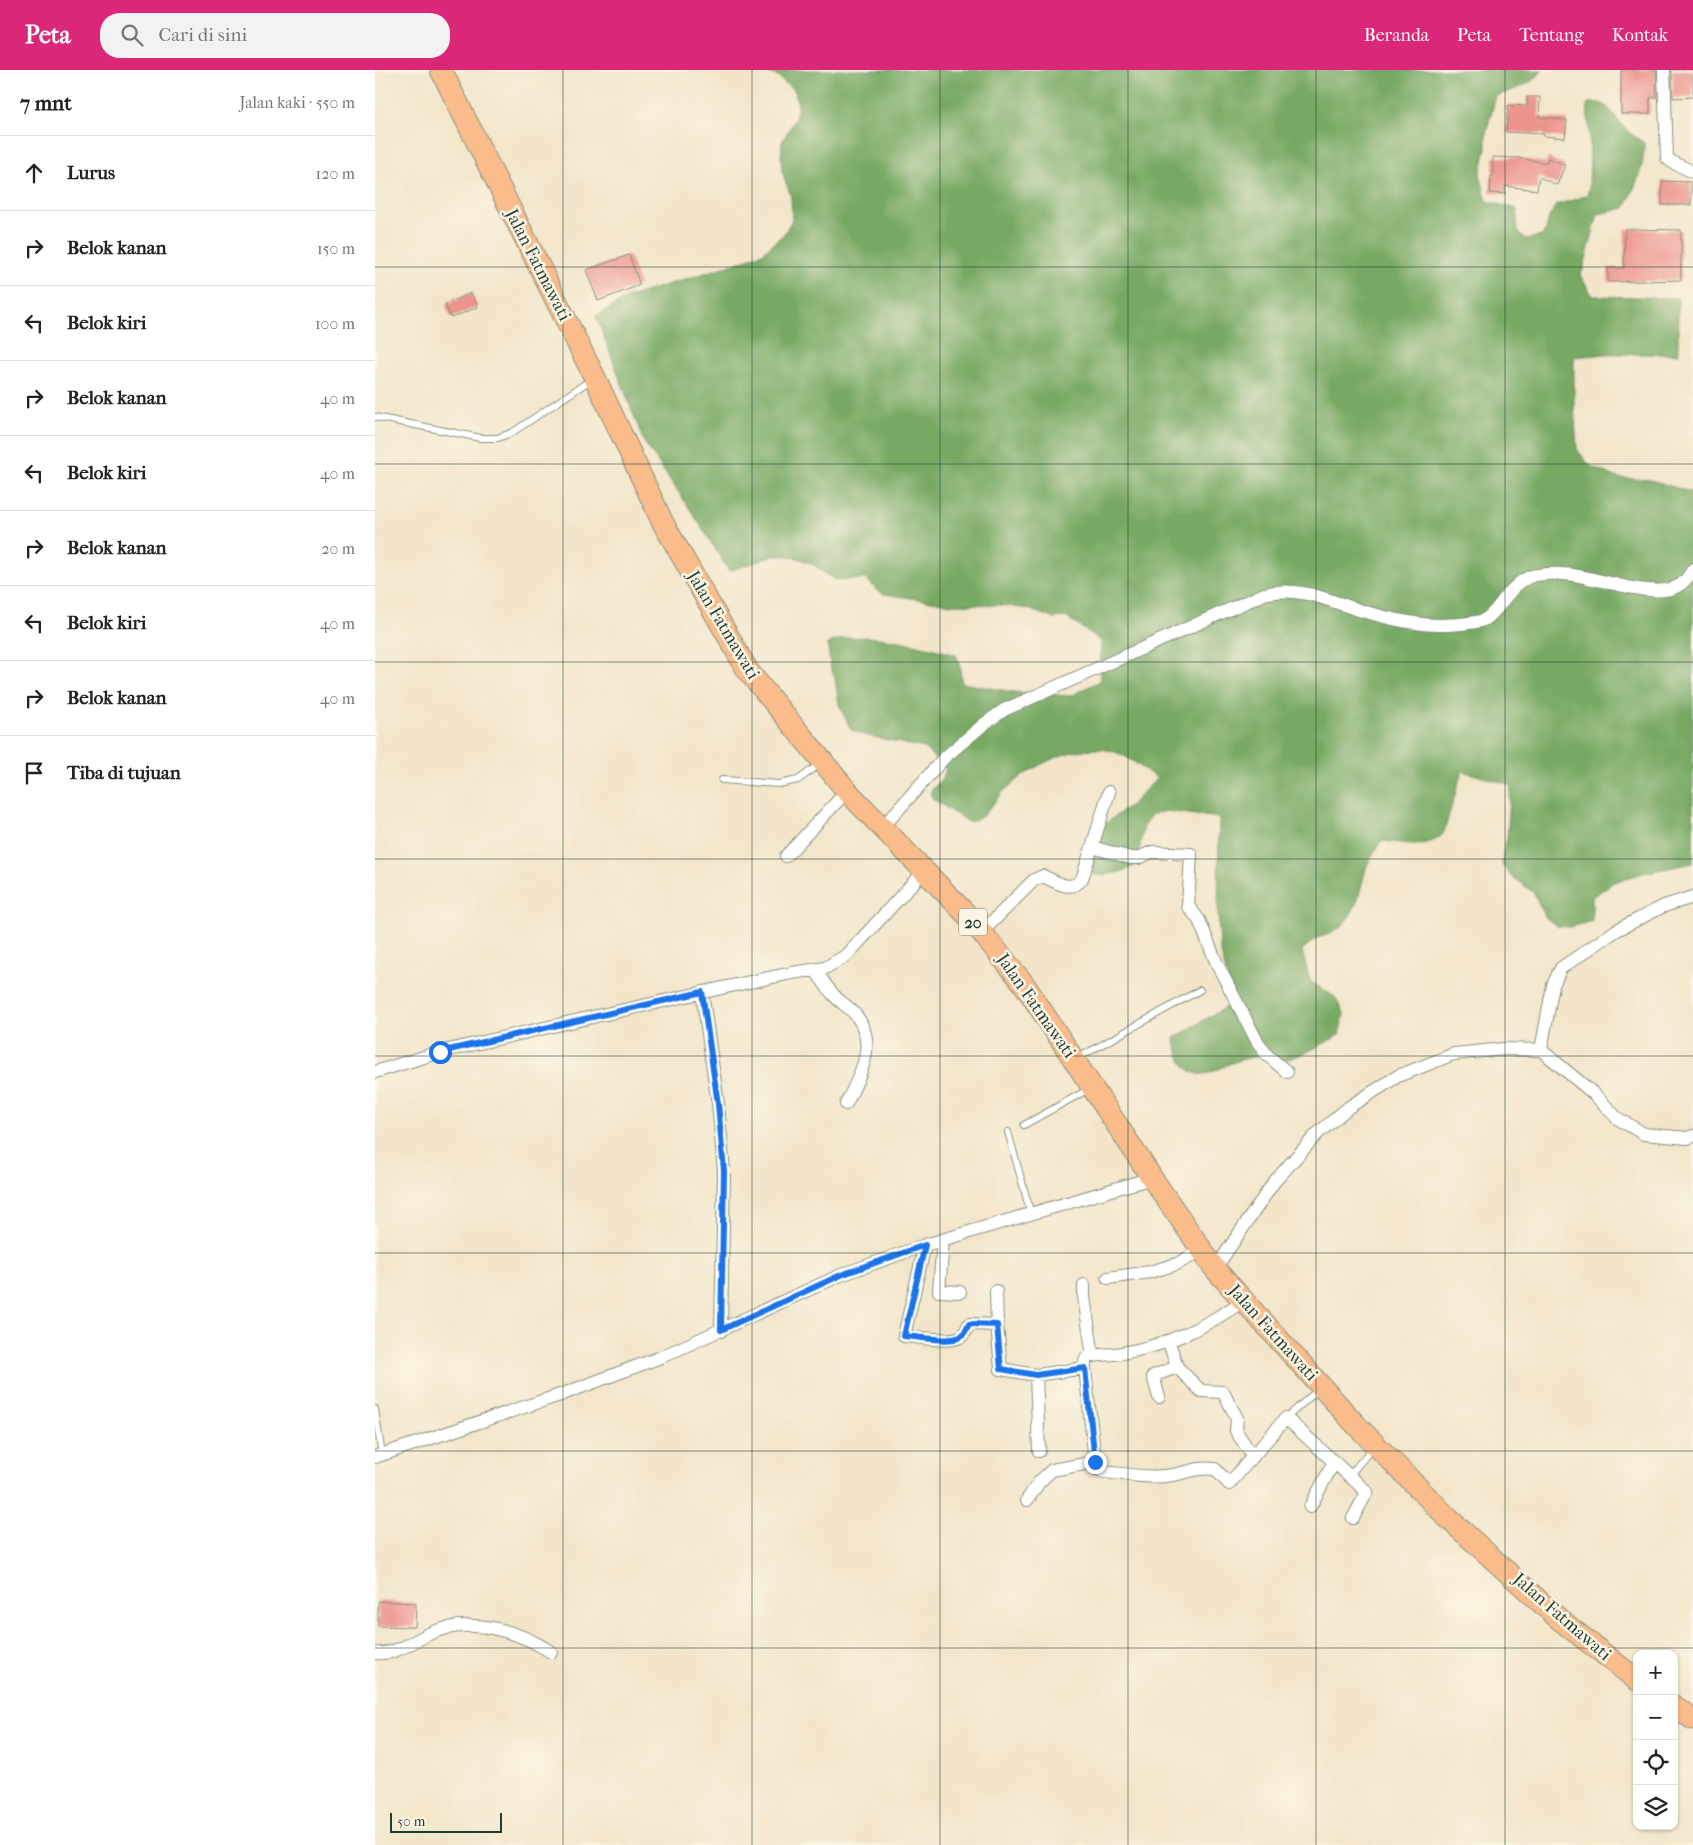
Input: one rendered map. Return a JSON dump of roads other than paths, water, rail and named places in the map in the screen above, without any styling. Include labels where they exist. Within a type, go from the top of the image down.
[{"type":"highway","name":"Jalan Fatmawati","points":[[441,70],[595,378],[663,523],[748,671],[847,791],[982,932],[1024,984],[1152,1178],[1215,1268],[1243,1300],[1376,1445],[1449,1519],[1559,1619],[1633,1677]]},
{"type":"highway","points":[[1678,1709],[1693,1720]]},
{"type":"street","points":[[1664,70],[1667,158],[1693,172]]},
{"type":"street","points":[[882,828],[944,758],[1004,710],[1263,594],[1279,590],[1300,592],[1399,620],[1440,625],[1485,620],[1496,610],[1517,583],[1529,576],[1564,574],[1626,587],[1668,590],[1679,586],[1693,570]]},
{"type":"street","points":[[786,856],[847,791]]},
{"type":"street","points":[[982,932],[1034,880],[1043,876],[1061,885],[1071,887],[1082,879],[1109,792]]},
{"type":"street","points":[[1092,847],[1131,858],[1138,858],[1152,852],[1191,854],[1188,906],[1199,920],[1217,964],[1257,1041],[1267,1055],[1287,1072]]},
{"type":"street","points":[[375,1072],[440,1052],[702,992],[825,968],[847,955],[924,871]]},
{"type":"street","points":[[1541,1050],[1553,985],[1561,968],[1617,930],[1664,906],[1693,897]]},
{"type":"street","points":[[816,971],[831,993],[853,1012],[864,1029],[867,1052],[863,1068],[847,1104]]},
{"type":"street","points":[[702,992],[718,1104],[724,1171],[721,1330]]},
{"type":"street","points":[[1215,1268],[1274,1182],[1317,1134],[1349,1107],[1398,1076],[1454,1054],[1504,1049],[1541,1050],[1594,1094],[1617,1118],[1644,1134],[1687,1138],[1693,1136]]},
{"type":"street","points":[[378,1456],[563,1394],[661,1356],[841,1275],[925,1245],[1152,1178]]},
{"type":"street","points":[[943,1240],[939,1291],[960,1292]]},
{"type":"street","points":[[925,1245],[904,1336],[951,1340],[960,1337],[969,1324],[997,1325]]},
{"type":"street","points":[[1108,1278],[1177,1264],[1202,1250]]},
{"type":"street","points":[[1085,1285],[1084,1296],[1093,1356]]},
{"type":"street","points":[[996,1291],[1001,1369],[1036,1375],[1085,1368]]},
{"type":"street","points":[[1243,1300],[1212,1322],[1169,1342],[1122,1353],[1087,1357],[1085,1368],[1095,1462],[1098,1469],[1103,1472],[1142,1477],[1174,1475],[1191,1469],[1215,1469],[1229,1484],[1287,1418],[1367,1492],[1353,1518]]},
{"type":"street","points":[[1169,1342],[1177,1367],[1201,1391],[1223,1392],[1237,1418],[1236,1431],[1253,1457]]},
{"type":"street","points":[[1159,1397],[1153,1376],[1177,1367]]},
{"type":"street","points":[[1036,1375],[1039,1451]]},
{"type":"street","points":[[1027,1500],[1040,1481],[1052,1470],[1095,1462]]},
{"type":"street","points":[[1310,1507],[1334,1462]]},
{"type":"street","points":[[375,1653],[393,1652],[431,1633],[464,1626],[499,1630],[536,1642],[551,1652]]},
{"type":"lane","points":[[375,416],[481,438],[498,438],[513,432],[595,378]]},
{"type":"lane","points":[[722,780],[779,784],[798,780],[823,762]]},
{"type":"lane","points":[[1075,1060],[1200,990]]},
{"type":"lane","points":[[1024,1125],[1092,1087]]},
{"type":"lane","points":[[1008,1132],[1031,1214]]},
{"type":"lane","points":[[1287,1418],[1321,1386]]},
{"type":"lane","points":[[375,1409],[378,1456]]},
{"type":"lane","points":[[1349,1476],[1376,1445]]}]
